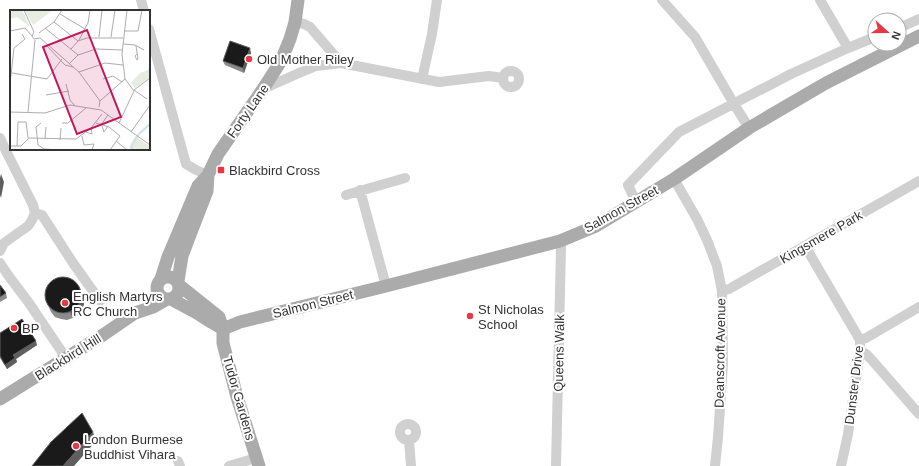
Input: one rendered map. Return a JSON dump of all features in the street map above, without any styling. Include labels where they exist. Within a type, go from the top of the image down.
[{"type":"main road","name":"Forty Lane","points":[[159,283],[168,257],[198,186],[208,175],[218,154],[281,61],[295,22],[298,0]]},
{"type":"main road","name":"Salmon Street","points":[[223,329],[240,322],[560,241],[596,226],[674,179],[749,128],[826,83],[919,36]]},
{"type":"main road","name":"Forty Lane","points":[[178,283],[182,256],[207,191],[208,175]]},
{"type":"main road","points":[[170,276],[174,278],[219,317],[223,329],[197,313],[160,296],[158,292],[159,283],[165,277],[170,276]]},
{"type":"main road","name":"Blackbird Hill","points":[[136,313],[159,283]]},
{"type":"main road","points":[[169,299],[178,294],[178,283]]},
{"type":"main road","name":"Blackbird Hill","points":[[0,399],[136,313],[169,299]]},
{"type":"main road","name":"Tudor Gardens","points":[[223,329],[223,343],[237,397],[258,462]]},
{"type":"street","points":[[141,0],[144,10]]},
{"type":"street","points":[[422,79],[432,34],[437,0]]},
{"type":"street","points":[[662,0],[695,37],[749,128]]},
{"type":"street","points":[[820,0],[848,48]]},
{"type":"street","points":[[907,24],[919,19]]},
{"type":"street","points":[[295,22],[310,27],[341,63]]},
{"type":"street","points":[[150,33],[186,164],[208,175]]},
{"type":"street","points":[[636,202],[628,185],[679,132],[792,74],[848,48],[867,41]]},
{"type":"street","points":[[263,89],[316,66],[341,63],[439,82],[489,76],[503,78]]},
{"type":"street","points":[[0,138],[2,150],[33,205],[35,213],[28,226],[4,243],[0,251]]},
{"type":"street","points":[[346,195],[405,178]]},
{"type":"street","name":"Deanscroft Avenue","points":[[674,179],[707,240],[717,266],[722,291],[723,364],[715,466]]},
{"type":"street","name":"Kingsmere Park","points":[[722,291],[729,289],[919,181]]},
{"type":"street","points":[[360,190],[386,286]]},
{"type":"street","points":[[35,213],[42,215],[65,252],[100,301]]},
{"type":"street","name":"Queens Walk","points":[[556,466],[560,241]]},
{"type":"street","name":"Dunster Drive","points":[[805,246],[860,340],[860,351],[848,434],[841,466]]},
{"type":"street","points":[[0,263],[66,358]]},
{"type":"street","points":[[860,340],[919,307]]},
{"type":"street","points":[[860,351],[866,354],[919,414]]},
{"type":"street","points":[[409,440],[411,466]]},
{"type":"street","points":[[229,466],[258,462]]},
{"type":"building","points":[[230,41],[250,48],[243,68],[223,61]]},
{"type":"building","name":"English Martyrs RC Church","points":[[67,277],[76,282],[80,288],[80,302],[76,308],[67,313],[59,313],[50,308],[46,302],[45,291],[50,282],[56,278]]},
{"type":"building","points":[[0,285],[6,293],[0,297]]},
{"type":"building","points":[[22,319],[36,341],[13,355],[15,358],[5,365],[0,356],[0,333]]},
{"type":"building","points":[[82,413],[93,432],[63,466],[32,466],[51,442]]},
{"type":"place","name":"Old Mother Riley","points":[[249,59]]},
{"type":"place","name":"Blackbird Cross","points":[[221,170]]},
{"type":"place","name":"English Martyrs RC Church","points":[[65,303]]},
{"type":"place","name":"St Nicholas School","points":[[470,316]]},
{"type":"place","name":"BP","points":[[14,328]]},
{"type":"place","name":"London Burmese Buddhist Vihara","points":[[76,446]]}]
